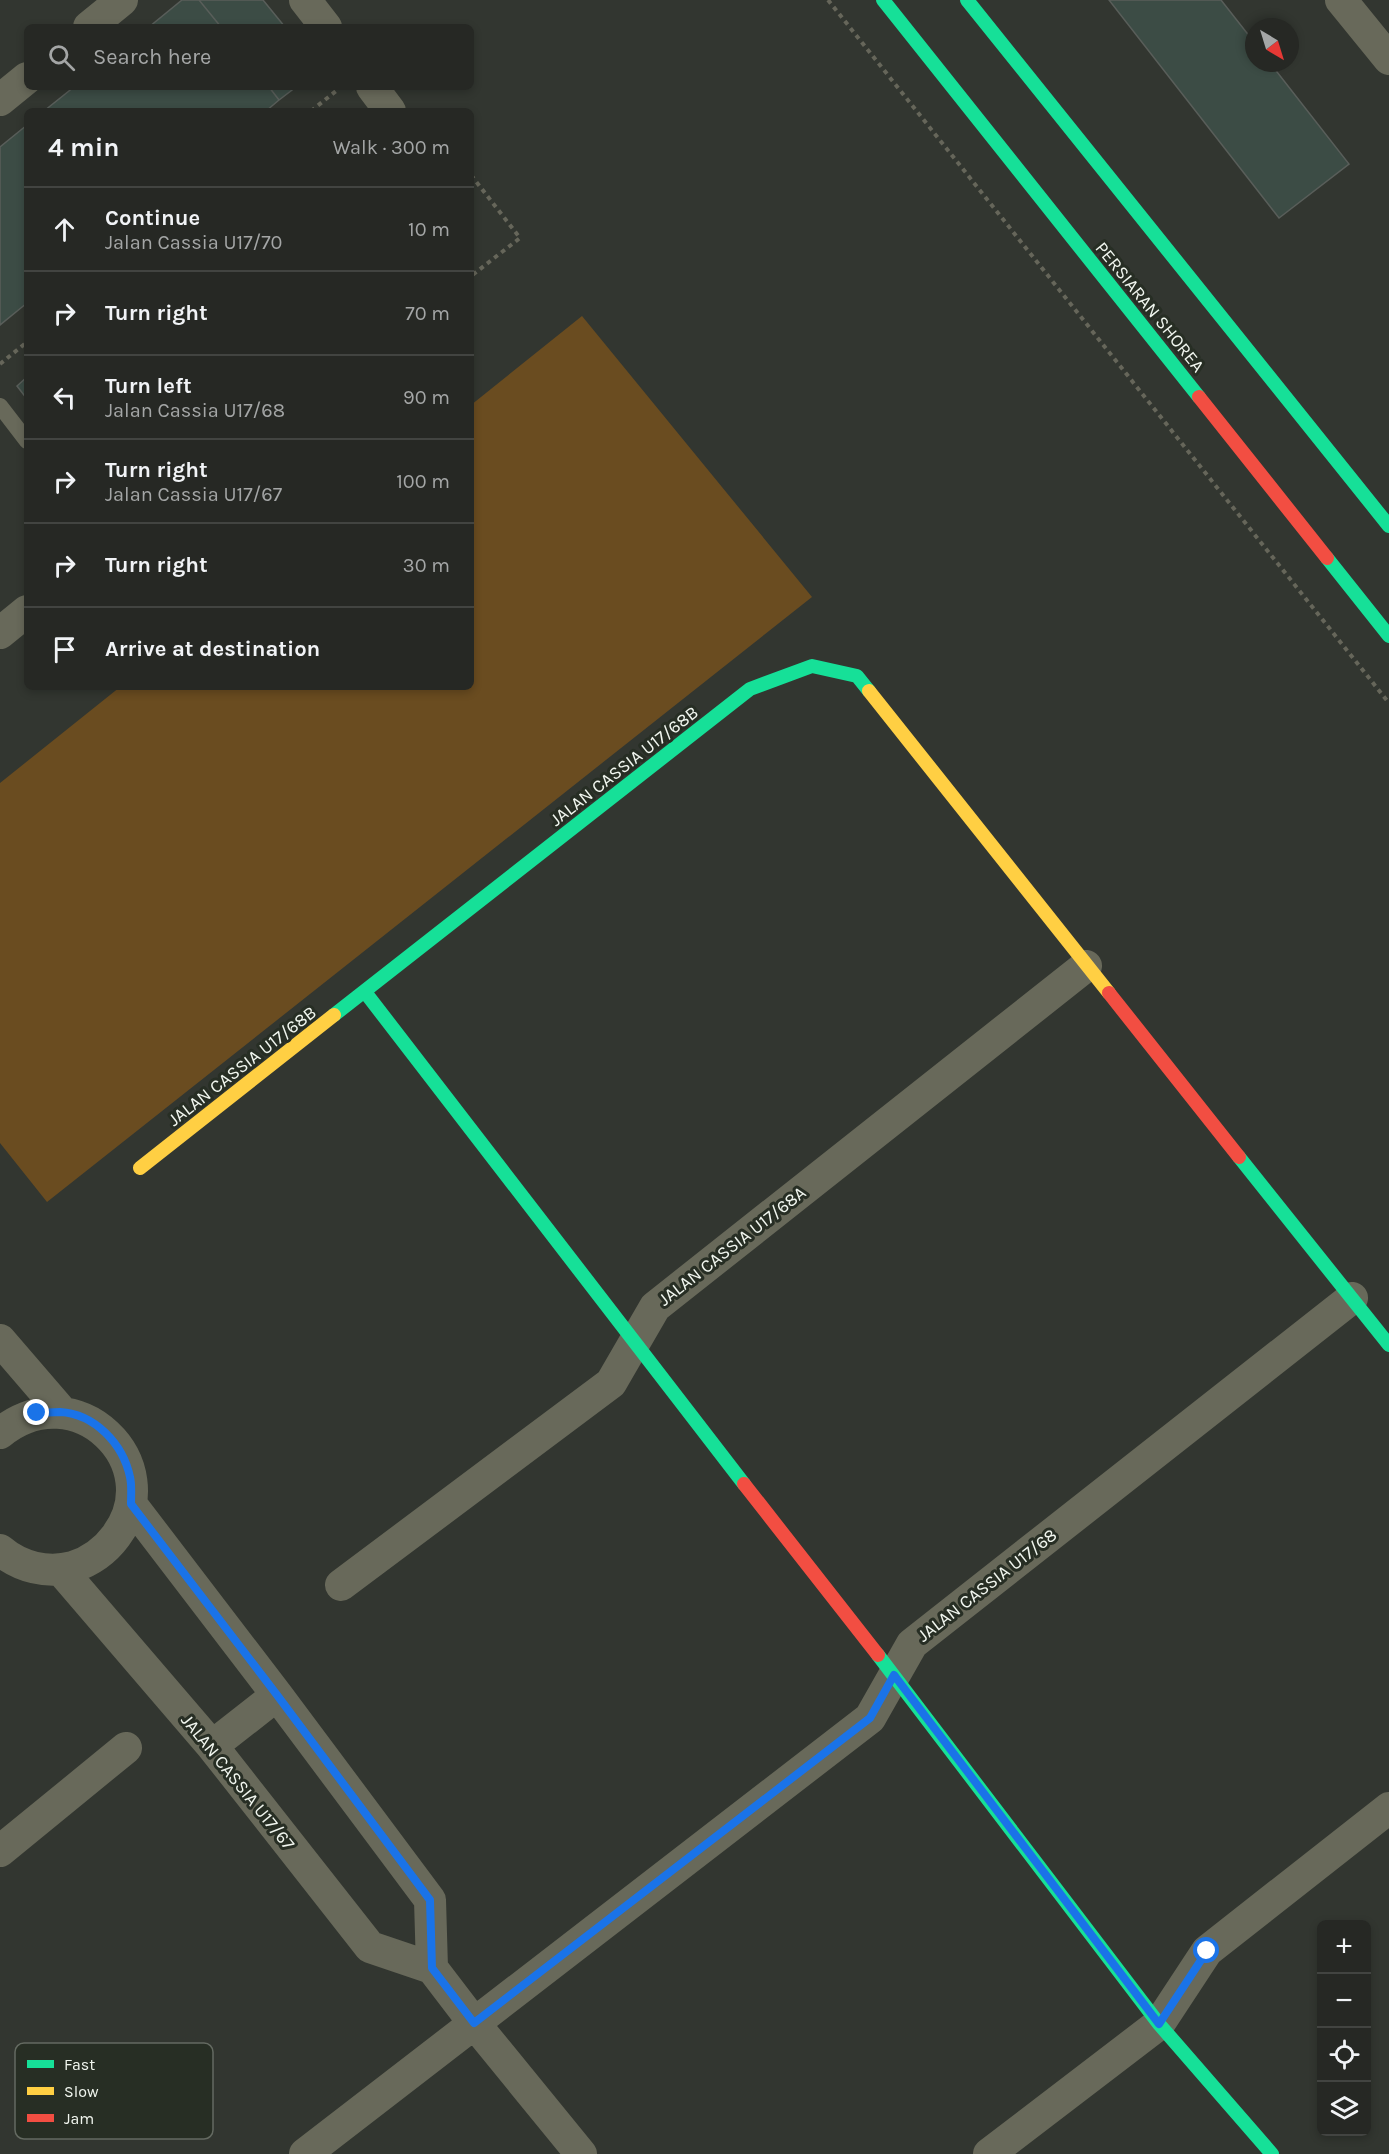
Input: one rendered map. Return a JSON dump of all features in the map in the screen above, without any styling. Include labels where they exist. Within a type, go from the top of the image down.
[{"type":"street","points":[[93,24],[122,0]]},
{"type":"street","points":[[305,0],[324,24]]},
{"type":"street","name":"PERSIARAN SHOREA","points":[[883,0],[1389,636]]},
{"type":"street","points":[[967,0],[1389,526]]},
{"type":"street","points":[[1341,0],[1389,59]]},
{"type":"street","points":[[0,100],[24,80]]},
{"type":"street","points":[[374,90],[388,108]]},
{"type":"street","points":[[0,633],[24,613]]},
{"type":"street","name":"JALAN CASSIA U17/68B","points":[[140,1168],[750,689],[812,666],[857,676],[1389,1346]]},
{"type":"street","name":"JALAN CASSIA U17/68A","points":[[341,1585],[611,1383],[655,1307],[1086,966]]},
{"type":"street","points":[[365,992],[894,1675],[1159,2024],[1272,2154]]},
{"type":"street","name":"JALAN CASSIA U17/68","points":[[306,2154],[870,1718],[912,1644],[1352,1298]]},
{"type":"street","points":[[0,1340],[62,1412]]},
{"type":"street","points":[[0,1433],[13,1423],[37,1413],[62,1412],[87,1419],[108,1434],[123,1454],[131,1479],[131,1504],[122,1528],[106,1549],[85,1563],[61,1570],[34,1568],[9,1558],[0,1550]]},
{"type":"street","points":[[131,1504],[430,1900],[432,1968],[581,2154]]},
{"type":"street","name":"JALAN CASSIA U17/67","points":[[61,1570],[212,1746],[369,1947],[432,1968]]},
{"type":"street","points":[[212,1746],[277,1695]]},
{"type":"street","points":[[0,1851],[126,1748]]},
{"type":"street","points":[[989,2154],[1159,2024],[1207,1951],[1389,1808]]},
{"type":"lane","points":[[0,406],[24,437]]},
{"type":"path","points":[[828,0],[1389,703]]},
{"type":"path","points":[[315,108],[337,90]]},
{"type":"path","points":[[474,179],[520,238],[474,274]]},
{"type":"path","points":[[0,364],[24,344]]},
{"type":"shaded area","points":[[582,316],[812,597],[47,1202],[0,1143],[0,783],[116,690],[474,690],[474,403]]},
{"type":"building","points":[[182,0],[199,0],[219,24],[153,24]]},
{"type":"building","points":[[199,0],[263,0],[283,24],[219,24]]},
{"type":"building","points":[[1109,0],[1221,0],[1245,31],[1245,72],[1277,72],[1349,164],[1279,218]]},
{"type":"building","points":[[70,90],[271,90],[279,100],[270,108],[48,108]]},
{"type":"building","points":[[271,90],[292,90],[279,100]]},
{"type":"building","points":[[24,127],[24,305],[0,325],[0,147]]},
{"type":"building","points":[[24,380],[24,395],[17,386]]},
{"type":"traffic: fast","points":[[883,0],[1199,397]]},
{"type":"traffic: fast","points":[[967,0],[1389,526]]},
{"type":"traffic: fast","points":[[1327,558],[1389,636]]},
{"type":"traffic: fast","points":[[334,1015],[750,689],[812,666],[857,676],[869,691]]},
{"type":"traffic: fast","points":[[365,992],[744,1484]]},
{"type":"traffic: fast","points":[[1239,1157],[1389,1345]]},
{"type":"traffic: fast","points":[[878,1655],[1159,2024],[1272,2154]]},
{"type":"traffic: slow","points":[[869,691],[1109,993]]},
{"type":"traffic: slow","points":[[140,1168],[334,1015]]},
{"type":"traffic: jam","points":[[1199,397],[1327,558]]},
{"type":"traffic: jam","points":[[1109,993],[1239,1157]]},
{"type":"traffic: jam","points":[[744,1484],[878,1655]]},
{"type":"route","points":[[37,1413],[62,1412],[87,1419],[108,1434],[123,1454],[131,1479],[131,1504],[430,1900],[432,1968],[474,2023],[870,1718],[894,1675],[1159,2024],[1207,1951]]}]
